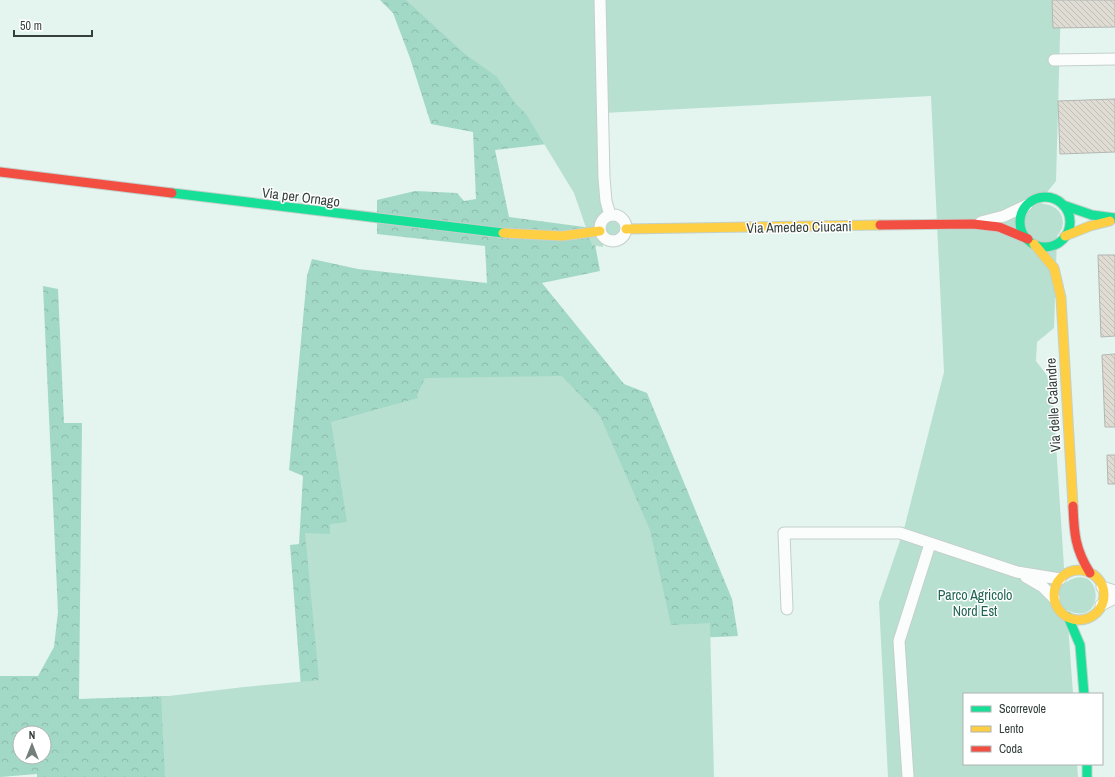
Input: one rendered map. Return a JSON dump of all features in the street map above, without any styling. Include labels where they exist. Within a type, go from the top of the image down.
[{"type":"street","points":[[600,0],[604,178],[606,201],[610,215]]},
{"type":"street","points":[[1054,60],[1115,59]]},
{"type":"street","name":"Via per Ornago","points":[[0,172],[493,234],[558,235],[592,234],[600,231]]},
{"type":"street","name":"Via Amedeo Ciucani","points":[[973,224],[1004,216],[1027,205],[1033,200],[1043,197],[1054,199],[1092,215],[1115,219]]},
{"type":"street","points":[[1063,204],[1070,219],[1069,229],[1064,237]]},
{"type":"street","points":[[1027,205],[1022,215],[1021,222],[1023,233],[1031,242]]},
{"type":"street","points":[[610,215],[621,218],[625,223],[626,229],[621,238],[614,241],[605,239],[600,231],[602,220],[610,215]]},
{"type":"street","name":"Via Amedeo Ciucani","points":[[626,229],[973,224],[999,227],[1031,242],[1050,246],[1064,237],[1115,219]]},
{"type":"street","name":"Via delle Calandre","points":[[1056,277],[1058,255],[1064,237]]},
{"type":"street","name":"Via delle Calandre","points":[[1031,242],[1052,264],[1056,277],[1062,312],[1074,532],[1070,560],[1055,588],[1054,598]]},
{"type":"street","name":"Via delle Calandre","points":[[1074,532],[1081,558],[1090,573],[1098,580],[1102,587]]},
{"type":"street","points":[[787,609],[784,533],[900,533],[1017,572],[1061,578],[1077,571],[1090,573]]},
{"type":"street","points":[[908,777],[899,641],[930,544]]},
{"type":"street","points":[[1017,572],[1043,586],[1054,598],[1058,608],[1068,617],[1078,636],[1083,654],[1084,693]]},
{"type":"street","points":[[1083,654],[1088,632],[1103,597],[1102,587],[1115,591]]},
{"type":"street","points":[[1068,617],[1083,619],[1115,598]]},
{"type":"street","points":[[1087,765],[1087,777]]},
{"type":"green space","points":[[380,0],[470,0],[556,143],[495,150],[509,217],[592,228],[600,271],[542,283],[624,384],[647,393],[732,599],[738,636],[447,649],[258,777],[37,777],[37,774],[0,777],[0,676],[38,676],[54,647],[58,612],[43,286],[58,289],[64,423],[82,423],[79,699],[199,695],[301,687],[290,545],[299,544],[303,476],[289,470],[307,276],[312,259],[358,269],[487,283],[485,246],[377,234],[377,200],[415,191],[457,193],[464,201],[476,199],[473,132],[431,124],[410,58],[393,13]]},
{"type":"green space","name":"Parco Agricolo Nord Est","points":[[406,0],[1061,0],[1056,181],[1044,196],[1042,204],[1054,207],[1058,210],[1063,220],[1063,225],[1057,236],[1054,328],[1037,342],[1036,361],[1052,382],[1065,583],[1078,578],[1087,579],[1093,585],[1096,594],[1094,603],[1089,611],[1080,614],[1067,610],[1073,693],[963,693],[963,765],[1077,765],[1078,777],[888,777],[879,602],[904,529],[944,372],[931,96],[603,113],[603,247],[592,245],[574,193],[526,114],[515,103],[497,77],[465,54]]},
{"type":"green space","points":[[610,221],[616,221],[620,225],[620,231],[616,235],[610,235],[606,231],[606,225]]},
{"type":"green space","points":[[562,376],[600,416],[650,530],[671,625],[710,623],[714,777],[165,777],[161,697],[319,680],[305,533],[330,534],[330,524],[347,522],[331,422],[418,398],[417,395],[425,378]]},
{"type":"building","points":[[1052,0],[1115,0],[1115,27],[1053,28]]},
{"type":"building","points":[[1115,99],[1115,152],[1060,154],[1058,101]]},
{"type":"building","points":[[1098,255],[1115,255],[1115,336],[1101,337]]},
{"type":"building","points":[[1115,354],[1115,427],[1105,427],[1102,355]]},
{"type":"building","points":[[1107,455],[1115,455],[1115,484],[1108,484]]},
{"type":"traffic: fast","points":[[172,193],[503,233]]},
{"type":"traffic: fast","points":[[1045,197],[1054,199],[1065,208],[1070,222],[1068,231],[1059,242],[1045,247],[1036,245],[1025,236],[1020,222],[1022,213],[1031,202],[1045,197]]},
{"type":"traffic: fast","points":[[1063,205],[1092,215],[1115,218]]},
{"type":"traffic: fast","points":[[1068,617],[1080,645],[1084,693]]},
{"type":"traffic: fast","points":[[1087,765],[1087,777]]},
{"type":"traffic: slow","points":[[1065,236],[1090,226],[1110,221]]},
{"type":"traffic: slow","points":[[626,229],[880,225]]},
{"type":"traffic: slow","points":[[503,233],[562,236],[600,231]]},
{"type":"traffic: slow","points":[[1034,244],[1054,268],[1061,298],[1073,506]]},
{"type":"traffic: slow","points":[[1079,570],[1088,572],[1099,581],[1104,595],[1102,604],[1093,615],[1079,620],[1070,618],[1059,609],[1054,595],[1056,586],[1065,575],[1079,570]]},
{"type":"traffic: jam","points":[[0,172],[172,193]]},
{"type":"traffic: jam","points":[[880,225],[973,224],[999,227],[1028,239]]},
{"type":"traffic: jam","points":[[1073,506],[1076,541],[1081,556],[1090,573]]}]
